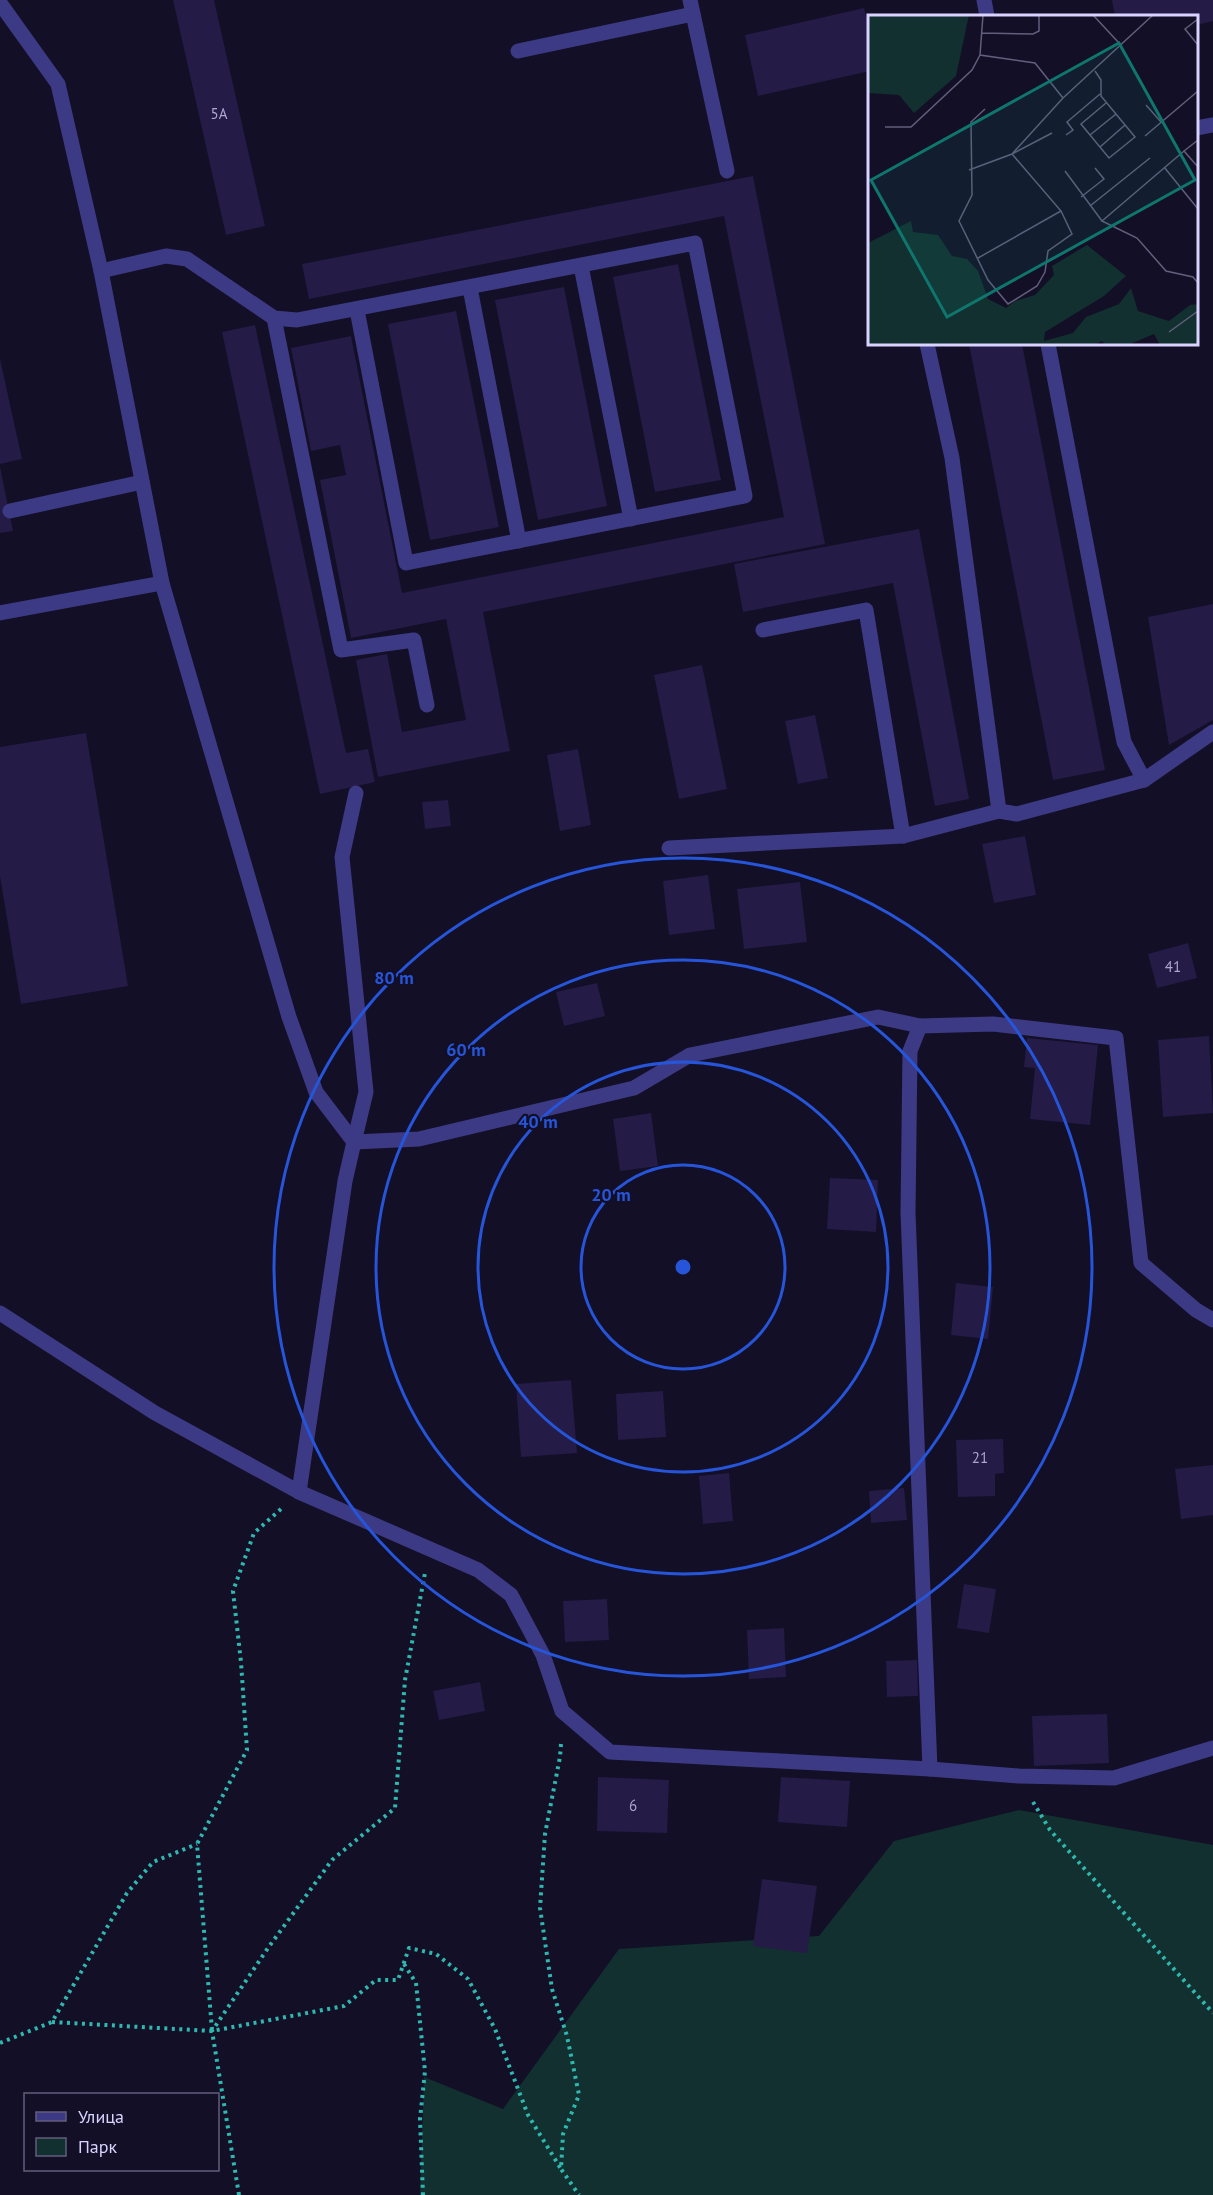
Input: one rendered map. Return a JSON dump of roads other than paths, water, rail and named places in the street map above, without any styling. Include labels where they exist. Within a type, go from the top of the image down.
[{"type":"street","points":[[984,0],[987,15]]},
{"type":"street","points":[[0,3],[58,84],[101,271],[162,583],[289,1017],[316,1092],[354,1142]]},
{"type":"street","points":[[518,51],[692,7],[727,171]]},
{"type":"street","points":[[1198,128],[1213,125]]},
{"type":"street","points":[[101,271],[166,256],[187,259],[274,318],[297,320],[696,243],[745,496],[406,563],[357,310]]},
{"type":"street","points":[[581,266],[631,519]]},
{"type":"street","points":[[470,288],[519,541]]},
{"type":"street","points":[[274,318],[341,650],[414,640],[427,705]]},
{"type":"street","points":[[927,345],[952,458],[999,811]]},
{"type":"street","points":[[1048,345],[1124,742],[1144,780]]},
{"type":"street","points":[[10,510],[142,482]]},
{"type":"street","points":[[0,613],[162,583]]},
{"type":"street","points":[[763,630],[866,610],[903,836]]},
{"type":"street","points":[[669,848],[903,836],[999,811],[1017,814],[1144,780],[1213,732]]},
{"type":"street","points":[[299,1492],[345,1181],[366,1092],[342,857],[356,793]]},
{"type":"street","points":[[354,1142],[419,1139],[634,1089],[690,1055],[878,1017],[920,1026],[993,1024],[1116,1038],[1141,1263],[1196,1310],[1213,1320]]},
{"type":"street","points":[[920,1026],[910,1051],[908,1214],[930,1769]]},
{"type":"street","points":[[0,1313],[155,1413],[299,1492],[478,1570],[511,1595],[543,1655],[562,1710],[610,1752],[930,1769],[1018,1776],[1114,1778],[1213,1748]]}]
